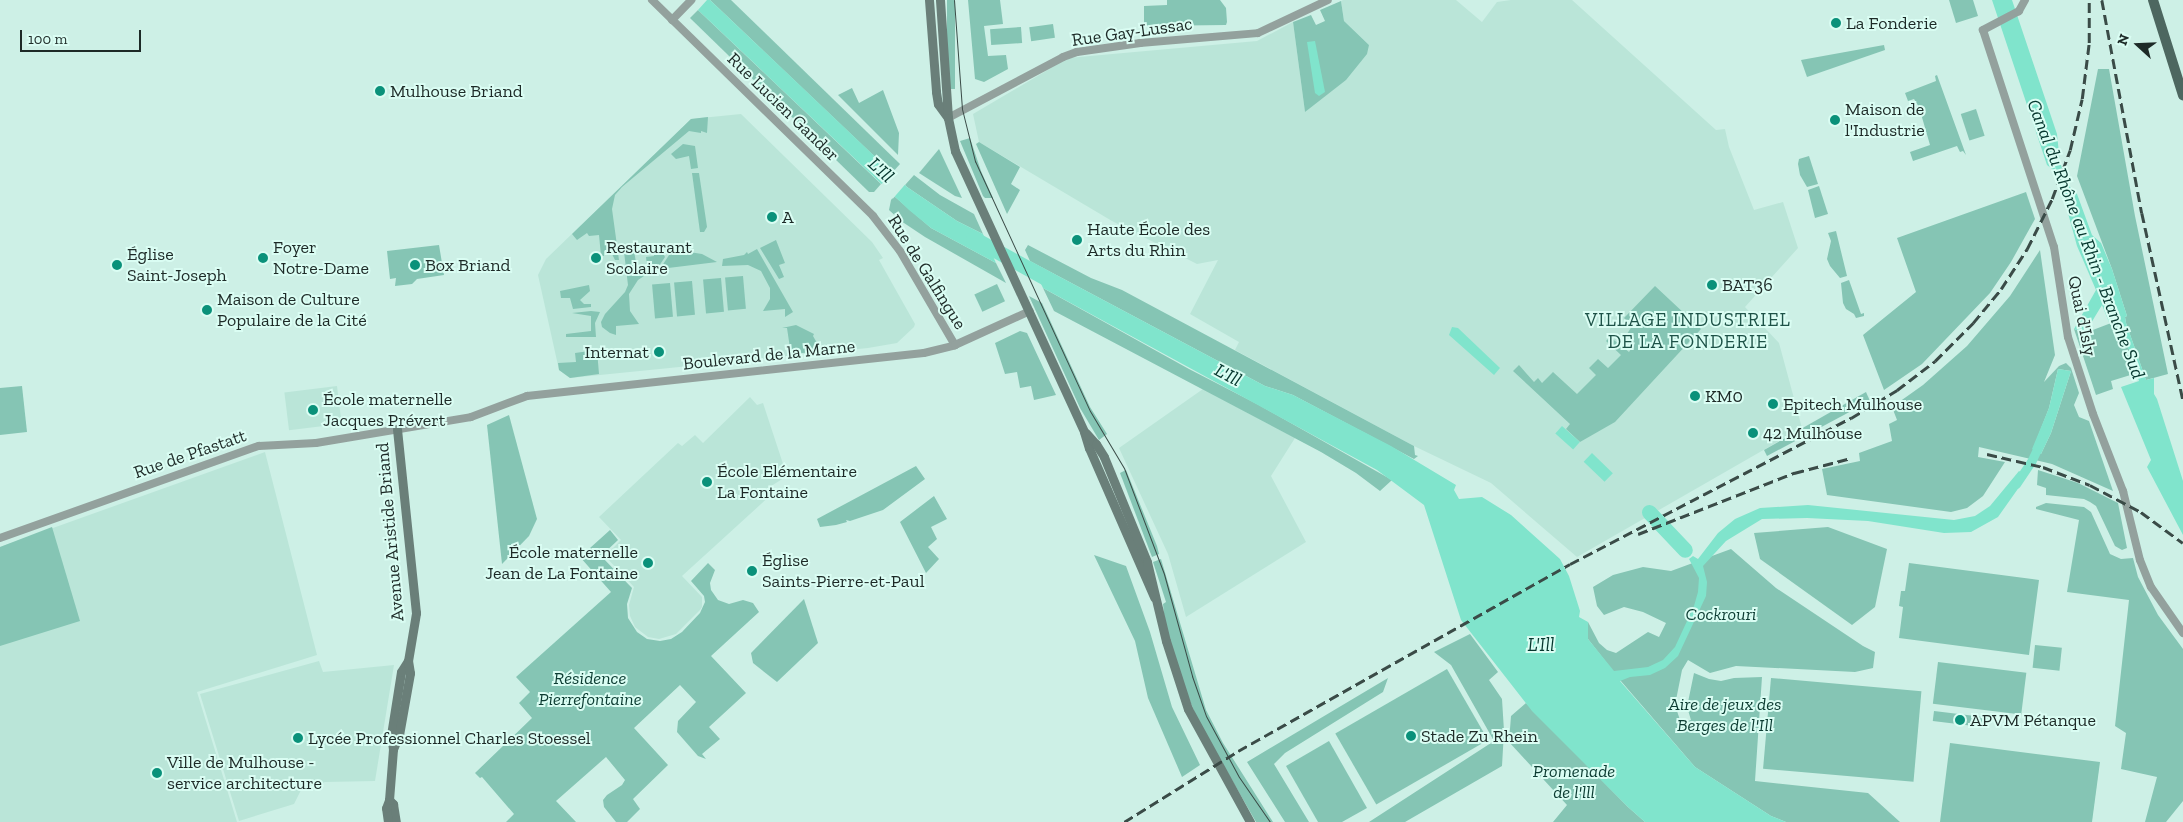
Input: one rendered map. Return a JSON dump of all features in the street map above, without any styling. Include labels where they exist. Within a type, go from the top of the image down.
[{"type":"main road","points":[[929,0],[936,92],[938,104],[948,118]]},
{"type":"main road","points":[[940,0],[948,118],[955,151],[1084,432],[1096,444],[1100,459],[1154,597],[1188,709],[1250,822]]},
{"type":"main road","points":[[2153,0],[2183,96]]},
{"type":"main road","name":"Avenue Aristide Briand","points":[[388,822],[386,808],[389,800],[393,749],[399,735],[410,673],[408,661],[416,613],[397,429]]},
{"type":"main road","name":"Avenue Aristide Briand","points":[[389,800],[394,804],[396,822]]},
{"type":"street","name":"Rue Lucien Gander","points":[[652,0],[873,216]]},
{"type":"street","points":[[672,20],[691,0]]},
{"type":"street","name":"Rue Gay-Lussac","points":[[948,118],[1063,57],[1077,52],[1151,41],[1258,34],[1328,0]]},
{"type":"street","name":"Quai d'Isly","points":[[2023,5],[1983,30],[2054,247],[2064,319],[2070,346],[2123,491],[2138,552],[2146,573],[2166,612],[2183,633]]},
{"type":"street","name":"Rue de Galfingue","points":[[873,216],[900,251],[955,345]]},
{"type":"street","name":"Boulevard de la Marne","points":[[397,429],[471,417],[527,396],[924,353],[955,345],[1030,311]]},
{"type":"street","name":"Rue de Pfastatt","points":[[0,538],[259,446],[316,443],[397,429]]},
{"type":"shaded area","points":[[1456,0],[1482,22],[1497,2],[1511,0],[1572,0],[1716,130],[1725,129],[1729,147],[1754,210],[1783,202],[1798,248],[1745,307],[1779,343],[1802,428],[1577,557],[1491,483],[1414,446],[1235,350],[1239,342],[1190,314],[1218,260],[1197,264],[1112,221],[979,142],[973,114],[1068,58],[1257,41],[1293,22],[1305,112],[1369,45],[1344,21],[1341,1]]},
{"type":"shaded area","points":[[741,114],[872,242],[883,258],[879,260],[915,324],[914,327],[897,343],[868,348],[570,378],[559,370],[538,275],[546,259],[691,119]]},
{"type":"shaded area","name":"École maternelle Jacques Prévert","points":[[337,386],[342,424],[289,430],[284,392]]},
{"type":"shaded area","points":[[1203,389],[1295,438],[1271,476],[1306,542],[1186,617],[1168,554],[1119,448]]},
{"type":"shaded area","name":"École Elémentaire La Fontaine","points":[[750,397],[757,405],[763,403],[787,476],[768,488],[772,494],[682,576],[702,597],[702,607],[700,610],[676,634],[659,639],[648,637],[635,627],[630,616],[629,605],[634,587],[605,556],[621,540],[599,517],[678,443],[682,446],[695,435],[703,443]]},
{"type":"shaded area","points":[[265,452],[317,655],[197,692],[237,822],[0,822],[0,547]]},
{"type":"shaded area","name":"Lycée Professionnel Charles Stoessel","points":[[319,661],[323,672],[394,665],[375,781],[325,782],[301,790],[294,804],[239,821],[200,694]]},
{"type":"green space","points":[[710,0],[731,0],[900,164],[892,173]]},
{"type":"green space","points":[[947,0],[955,0],[955,89],[947,89]]},
{"type":"green space","points":[[968,0],[1000,0],[1003,24],[984,26],[988,56],[1006,55],[1008,69],[984,82],[975,79]]},
{"type":"green space","points":[[1167,0],[1220,0],[1226,8],[1226,25],[1144,26],[1144,6],[1167,5]]},
{"type":"green space","points":[[1949,0],[1973,0],[1978,16],[1956,23]]},
{"type":"green space","points":[[1341,1],[1344,21],[1369,45],[1367,54],[1346,80],[1305,112],[1293,22],[1311,15],[1316,25],[1325,21],[1320,10]]},
{"type":"green space","points":[[698,10],[881,184],[874,192],[869,192],[690,18]]},
{"type":"green space","points":[[1053,24],[1055,38],[1031,41],[1029,27]]},
{"type":"green space","points":[[1021,27],[1022,43],[991,45],[990,29]]},
{"type":"green space","points":[[1884,45],[1885,50],[1807,77],[1801,60]]},
{"type":"green space","points":[[2098,69],[2109,69],[2135,216],[2168,374],[2146,380],[2126,323],[2125,317],[2127,316],[2112,269],[2077,176]]},
{"type":"green space","points":[[1937,75],[1966,155],[1963,151],[1960,152],[1957,146],[1913,161],[1910,152],[1930,145],[1919,107],[1914,99],[1908,101],[1905,93],[1936,81],[1935,76]]},
{"type":"green space","points":[[852,88],[859,103],[883,90],[899,133],[898,155],[838,95]]},
{"type":"green space","points":[[1976,109],[1985,136],[1969,141],[1961,114]]},
{"type":"green space","points":[[708,117],[707,133],[689,131],[615,195],[612,209],[619,260],[615,260],[611,252],[604,251],[604,256],[601,256],[599,235],[589,236],[587,233],[577,240],[572,234],[691,119]]},
{"type":"green space","points":[[970,138],[981,171],[993,198],[985,198],[983,196],[960,141]]},
{"type":"green space","points":[[979,142],[1020,167],[1011,184],[1020,190],[1007,214],[976,144]]},
{"type":"green space","points":[[683,144],[695,146],[698,168],[691,169],[689,156],[676,159],[671,154]]},
{"type":"green space","points":[[939,149],[962,198],[955,196],[919,173]]},
{"type":"green space","points":[[1809,156],[1818,184],[1807,187],[1800,175],[1798,164],[1799,159]]},
{"type":"green space","points":[[692,173],[699,173],[707,227],[704,232],[700,232]]},
{"type":"green space","points":[[914,175],[940,195],[974,214],[983,234],[957,221],[907,187],[905,185]]},
{"type":"green space","points":[[1819,186],[1828,214],[1815,218],[1808,190]]},
{"type":"green space","points":[[2026,192],[2035,219],[2011,262],[1990,293],[1922,364],[1884,390],[1863,335],[1916,292],[1897,238]]},
{"type":"green space","points":[[894,196],[931,228],[996,263],[1006,283],[925,237],[901,221],[889,210]]},
{"type":"green space","points":[[1836,231],[1847,276],[1840,278],[1827,259],[1831,241],[1828,233]]},
{"type":"green space","points":[[776,240],[785,263],[779,265],[784,277],[779,279],[760,248]]},
{"type":"green space","name":"Box Briand","points":[[439,245],[444,275],[417,279],[412,284],[395,286],[396,278],[390,279],[387,251]]},
{"type":"green space","points":[[1028,245],[1091,278],[1122,290],[1414,446],[1415,455],[1418,456],[1414,459],[1293,395],[1265,386],[1030,261],[1025,250]]},
{"type":"green space","points":[[645,249],[647,251],[661,249],[665,257],[659,266],[638,280],[629,294],[630,311],[639,324],[616,326],[616,335],[610,333],[602,327],[601,322],[605,314],[625,292],[628,285],[624,252],[634,251],[637,268],[647,266],[646,257],[654,256],[654,252],[645,253]]},
{"type":"green space","points":[[757,249],[793,312],[785,317],[785,309],[763,311],[770,299],[770,288],[761,271],[748,265],[722,266],[723,259],[744,255],[747,252],[748,254]]},
{"type":"green space","points":[[676,250],[702,254],[717,262],[660,269],[671,252]]},
{"type":"green space","points":[[2040,250],[2055,355],[2044,382],[2059,366],[2066,363],[2071,368],[2079,393],[2074,405],[2079,417],[2089,421],[2113,491],[2052,464],[1979,447],[1978,457],[2005,462],[1983,496],[1967,508],[1951,512],[1827,495],[1822,469],[1860,461],[1859,453],[1892,441],[1889,424],[1897,420],[1892,407],[1923,385],[1967,346],[2010,296]],"holes":[[[2058,369],[2071,371],[2051,433],[2041,454],[2033,449],[2049,408]]]},
{"type":"green space","points":[[743,276],[746,309],[728,310],[725,278]]},
{"type":"green space","points":[[721,278],[724,312],[706,313],[703,280]]},
{"type":"green space","points":[[1849,280],[1861,314],[1864,313],[1864,316],[1856,318],[1854,314],[1846,309],[1843,303],[1841,283]]},
{"type":"green space","points":[[692,281],[695,315],[677,316],[674,283]]},
{"type":"green space","points":[[670,283],[673,317],[655,318],[652,285]]},
{"type":"green space","points":[[997,284],[1005,301],[982,312],[974,295]]},
{"type":"green space","points":[[589,285],[590,291],[580,300],[584,304],[591,304],[591,307],[573,309],[570,298],[561,298],[560,291]]},
{"type":"green space","points":[[1655,286],[1701,329],[1615,422],[1580,442],[1566,429],[1570,424],[1513,371],[1519,365],[1534,382],[1538,378],[1542,383],[1553,372],[1577,394],[1596,375],[1589,368],[1598,359],[1608,368],[1621,355],[1606,341],[1610,337],[1629,352],[1635,343],[1627,334],[1632,326],[1624,318]]},
{"type":"green space","points":[[1043,288],[1189,369],[1257,404],[1392,480],[1380,491],[1356,473],[1321,452],[1054,311]]},
{"type":"green space","points":[[1029,296],[1042,303],[1090,407],[1107,434],[1099,440],[1080,408]]},
{"type":"green space","points":[[600,312],[595,323],[596,337],[566,337],[566,334],[591,331],[591,316],[572,313]]},
{"type":"green space","points":[[2119,320],[2137,373],[2111,381],[2113,389],[2096,395],[2074,329],[2085,333]]},
{"type":"green space","points":[[796,325],[814,334],[813,336],[821,350],[791,355],[787,328],[782,328]]},
{"type":"green space","points":[[1020,331],[1027,333],[1056,395],[1034,400],[1031,386],[1020,388],[1017,372],[1005,374],[995,343]]},
{"type":"green space","points":[[597,350],[599,374],[570,378],[559,370],[558,363],[576,362],[575,353]]},
{"type":"green space","points":[[22,386],[27,432],[0,435],[0,388]]},
{"type":"green space","points":[[1866,392],[1870,401],[1767,456],[1764,450]]},
{"type":"green space","points":[[509,415],[537,519],[529,536],[502,564],[487,425]]},
{"type":"green space","points":[[916,466],[925,479],[883,510],[850,521],[846,520],[847,522],[836,525],[820,527],[817,519]]},
{"type":"green space","points":[[1126,470],[1157,546],[1159,554],[1152,557],[1120,473]]},
{"type":"green space","points":[[2038,470],[2078,483],[2118,503],[2127,548],[2122,550],[2115,546],[2096,506],[2090,502],[2084,499],[2046,495],[2046,488],[2037,485]]},
{"type":"green space","points":[[934,496],[947,519],[931,527],[937,539],[928,547],[939,559],[926,573],[900,522]]},
{"type":"green space","points":[[2046,503],[2084,507],[2091,512],[2110,554],[2121,559],[2133,558],[2138,577],[2158,615],[2183,649],[2183,801],[2166,822],[2145,822],[2157,777],[2121,769],[2126,733],[2115,726],[2129,600],[2067,592],[2079,520],[2036,509],[2036,507]]},
{"type":"green space","points":[[52,527],[80,621],[0,646],[0,547]]},
{"type":"green space","points":[[1828,527],[1887,549],[1875,607],[1852,625],[1760,559],[1754,533]]},
{"type":"green space","name":"Résidence Pierrefontaine","points":[[610,530],[618,540],[601,556],[632,588],[627,604],[628,618],[637,632],[647,639],[660,641],[671,639],[682,632],[700,613],[705,602],[704,596],[691,581],[708,563],[715,570],[710,583],[711,590],[718,600],[729,604],[743,600],[753,603],[759,612],[711,656],[746,693],[709,727],[720,739],[702,754],[706,759],[698,756],[677,732],[678,721],[696,702],[680,685],[634,728],[668,765],[633,799],[640,809],[627,822],[616,822],[604,807],[603,800],[622,785],[625,780],[606,757],[556,801],[576,822],[506,822],[514,814],[482,777],[480,778],[475,773],[532,718],[519,703],[530,692],[516,677],[611,592],[580,557]]},
{"type":"green space","points":[[1731,549],[1776,588],[1875,652],[1873,668],[1855,672],[1736,666],[1710,673],[1688,660],[1682,670],[1675,705],[1681,723],[1691,720],[1687,707],[1694,673],[1721,681],[1734,678],[1762,677],[1755,781],[1868,793],[1900,822],[1786,822],[1771,816],[1695,767],[1620,680],[1588,639],[1588,622],[1599,643],[1607,650],[1616,653],[1648,632],[1659,637],[1666,623],[1643,612],[1624,607],[1604,615],[1597,606],[1593,587],[1613,575],[1643,567],[1671,571]]},
{"type":"green space","points":[[1094,555],[1126,566],[1150,632],[1172,707],[1200,765],[1182,777],[1148,698],[1135,641]]},
{"type":"green space","points":[[1161,559],[1206,710],[1223,743],[1273,822],[1256,822],[1197,719],[1183,683],[1165,623],[1163,604],[1166,602],[1153,562]]},
{"type":"green space","points":[[1909,563],[2039,580],[2029,655],[1899,638],[1903,607],[1899,606],[1901,591],[1905,591]]},
{"type":"green space","points":[[804,599],[818,643],[777,682],[753,663],[751,653]]},
{"type":"green space","points":[[1470,634],[1498,672],[1489,680],[1502,699],[1504,731],[1502,766],[1405,822],[1369,822],[1494,741],[1451,665],[1434,652]]},
{"type":"green space","points":[[2035,645],[2062,648],[2059,671],[2033,668]]},
{"type":"green space","points":[[1938,662],[2026,673],[2021,715],[1933,704]]},
{"type":"green space","name":"Stade Zu Rhein","points":[[1447,669],[1488,740],[1376,805],[1335,734]]},
{"type":"green space","points":[[1388,678],[1383,692],[1285,753],[1274,764],[1309,822],[1285,822],[1247,762]]},
{"type":"green space","points":[[1771,678],[1921,691],[1913,782],[1763,769]]},
{"type":"green space","name":"Promenade de l'lll","points":[[1526,703],[1645,822],[1553,822],[1567,805],[1509,742],[1511,716]]},
{"type":"green space","name":"APVM Pétanque","points":[[1934,711],[1988,718],[1986,728],[1933,721]]},
{"type":"green space","points":[[1329,741],[1367,808],[1342,822],[1318,822],[1286,766]]},
{"type":"green space","points":[[1950,743],[2100,762],[2092,822],[1940,822]]},
{"type":"water","points":[[707,0],[710,0],[907,187],[957,221],[983,234],[996,263],[931,228],[909,210],[698,10]]},
{"type":"water","name":"Canal du Rhône au Rhin - Branche Sud","points":[[1992,0],[2012,0],[2057,134],[2060,163],[2070,187],[2077,194],[2092,235],[2101,243],[2112,269],[2127,316],[2125,317],[2126,323],[2146,380],[2154,378],[2154,394],[2183,481],[2183,535],[2147,467],[2151,460],[2121,387],[2139,381],[2119,320],[2109,322],[2102,305],[2085,333],[2074,329],[2096,290],[2077,246],[2057,173],[2047,165]]},
{"type":"water","points":[[1315,41],[1325,92],[1319,96],[1315,93],[1307,42]]},
{"type":"water","points":[[1030,261],[1265,386],[1293,395],[1391,446],[1456,485],[1454,490],[1459,499],[1482,497],[1511,515],[1560,559],[1569,576],[1580,611],[1579,617],[1588,622],[1588,639],[1614,671],[1648,667],[1663,660],[1675,647],[1694,606],[1698,592],[1699,578],[1689,559],[1693,556],[1698,559],[1718,533],[1735,519],[1760,508],[1808,505],[1954,520],[1975,516],[1990,506],[2019,471],[2027,476],[1998,517],[1971,532],[1944,533],[1868,521],[1807,518],[1762,519],[1726,541],[1703,566],[1707,582],[1706,596],[1678,656],[1665,668],[1650,675],[1630,677],[1620,681],[1695,767],[1771,816],[1786,822],[1645,822],[1532,711],[1461,620],[1424,505],[1377,470],[1043,288]]},
{"type":"water","points":[[1452,327],[1458,328],[1500,368],[1494,375],[1449,335]]},
{"type":"water","points":[[2058,369],[2071,371],[2051,433],[2041,454],[2032,449],[2049,408]]},
{"type":"water","points":[[1562,426],[1580,442],[1573,449],[1555,433]]},
{"type":"water","points":[[1592,453],[1613,473],[1605,482],[1584,462]]},
{"type":"pier","points":[[893,171],[907,183],[893,199],[879,187]]},
{"type":"waterway","name":"L'Ill","points":[[973,238],[1053,282]]},
{"type":"waterway","points":[[2016,484],[2031,462],[2041,441]]},
{"type":"waterway","points":[[1649,512],[1685,550]]},
{"type":"tram line","points":[[954,0],[962,109],[975,161],[1090,411],[1124,468],[1164,574],[1192,676],[1206,716],[1239,777],[1270,822]]},
{"type":"railway","points":[[1124,822],[1238,751],[1570,564],[1851,418],[1897,390],[1935,361],[1973,323],[2001,289],[2027,249],[2052,199],[2070,150],[2082,99],[2089,43],[2089,0]]},
{"type":"railway","points":[[2102,0],[2142,213],[2183,400]]},
{"type":"railway","points":[[1987,454],[2043,467],[2090,485],[2141,512],[2183,543]]},
{"type":"railway","points":[[1638,534],[1794,473],[1851,458]]},
{"type":"place","name":"La Fonderie","points":[[1836,23]]},
{"type":"place","name":"Mulhouse Briand","points":[[380,91]]},
{"type":"place","name":"Maison de l'Industrie","points":[[1835,120]]},
{"type":"place","name":"A","points":[[772,217]]},
{"type":"place","name":"Haute École des Arts du Rhin","points":[[1077,240]]},
{"type":"place","name":"Foyer Notre-Dame","points":[[263,258]]},
{"type":"place","name":"Restaurant Scolaire","points":[[596,258]]},
{"type":"place","name":"Église Saint-Joseph","points":[[117,265]]},
{"type":"place","name":"Box Briand","points":[[415,265]]},
{"type":"place","name":"BAT36","points":[[1712,285]]},
{"type":"place","name":"Maison de Culture Populaire de la Cité","points":[[207,310]]},
{"type":"place","name":"Internat","points":[[659,352]]},
{"type":"place","name":"KM0","points":[[1695,396]]},
{"type":"place","name":"Epitech Mulhouse","points":[[1773,404]]},
{"type":"place","name":"École maternelle Jacques Prévert","points":[[313,410]]},
{"type":"place","name":"42 Mulhouse","points":[[1753,433]]},
{"type":"place","name":"École Elémentaire La Fontaine","points":[[707,482]]},
{"type":"place","name":"École maternelle Jean de La Fontaine","points":[[648,563]]},
{"type":"place","name":"Église Saints-Pierre-et-Paul","points":[[752,571]]},
{"type":"place","name":"APVM Pétanque","points":[[1960,720]]},
{"type":"place","name":"Stade Zu Rhein","points":[[1411,736]]},
{"type":"place","name":"Lycée Professionnel Charles Stoessel","points":[[298,738]]},
{"type":"place","name":"Ville de Mulhouse - service architecture","points":[[157,773]]},
{"type":"district","name":"VILLAGE INDUSTRIEL DE LA FONDERIE","points":[[1688,331]]},
{"type":"park label","name":"Cockrouri","points":[[1721,614]]},
{"type":"park label","name":"Aire de jeux des Berges de l'Ill","points":[[1725,715]]}]
